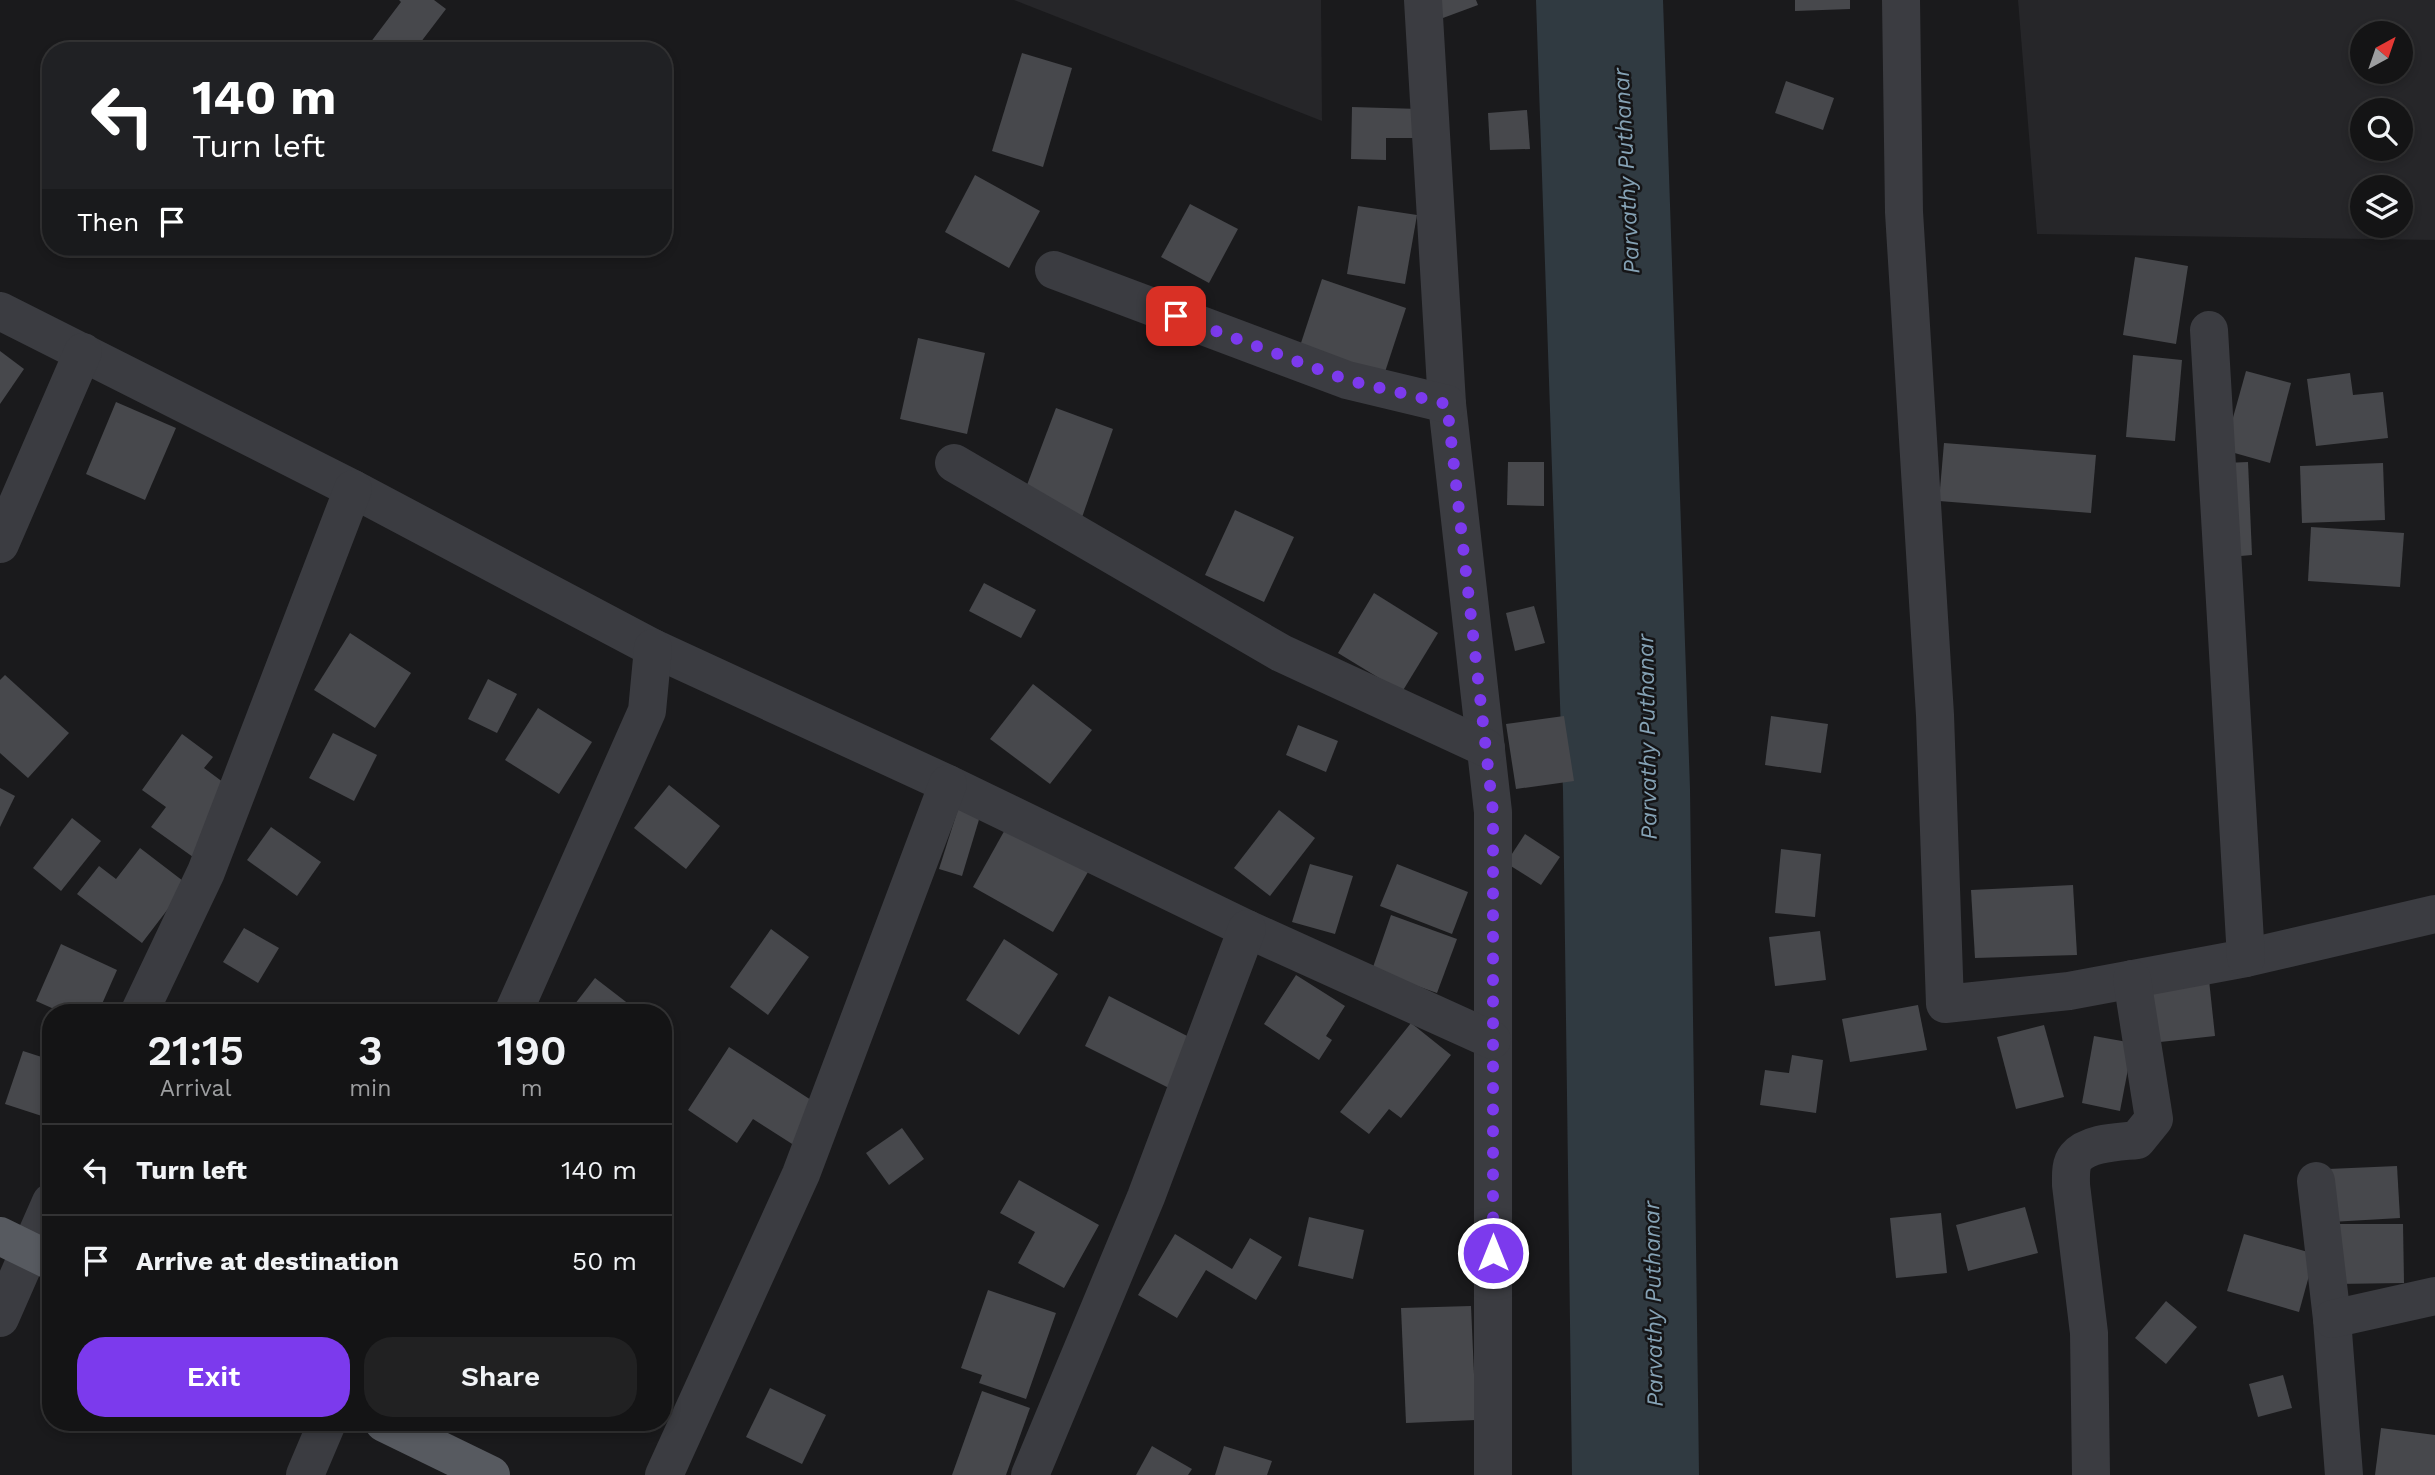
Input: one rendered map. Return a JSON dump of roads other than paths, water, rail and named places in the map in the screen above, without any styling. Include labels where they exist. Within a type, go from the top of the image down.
[{"type":"main road","points":[[400,1431],[491,1475]]},
{"type":"street","points":[[1423,0],[1447,404],[1493,812],[1493,1475]]},
{"type":"street","points":[[1901,0],[1904,212],[1935,715],[1945,1004],[2069,991],[2246,958],[2435,914]]},
{"type":"street","points":[[1054,270],[1347,380],[1447,404]]},
{"type":"street","points":[[0,311],[353,489],[653,648],[948,784],[1247,929],[1492,1040]]},
{"type":"street","points":[[2209,330],[2246,958]]},
{"type":"street","points":[[0,544],[83,352]]},
{"type":"street","points":[[954,463],[1281,653],[1486,748]]},
{"type":"street","points":[[143,1004],[206,872],[353,489]]},
{"type":"street","points":[[517,1004],[647,711],[653,648]]},
{"type":"street","points":[[664,1475],[801,1174],[948,784]]},
{"type":"street","points":[[1030,1475],[1146,1197],[1247,929]]},
{"type":"street","points":[[2091,1475],[2089,1333],[2071,1168],[2075,1157],[2087,1149],[2137,1140],[2154,1119],[2132,979]]},
{"type":"street","points":[[2316,1181],[2332,1318],[2344,1475]]},
{"type":"street","points":[[0,1318],[26,1249],[42,1219]]},
{"type":"street","points":[[2332,1318],[2435,1296]]},
{"type":"street","points":[[305,1475],[324,1431]]},
{"type":"water","name":"Parvathy Puthanar","points":[[1536,0],[1663,0],[1690,789],[1699,1475],[1572,1475],[1563,791]]}]
